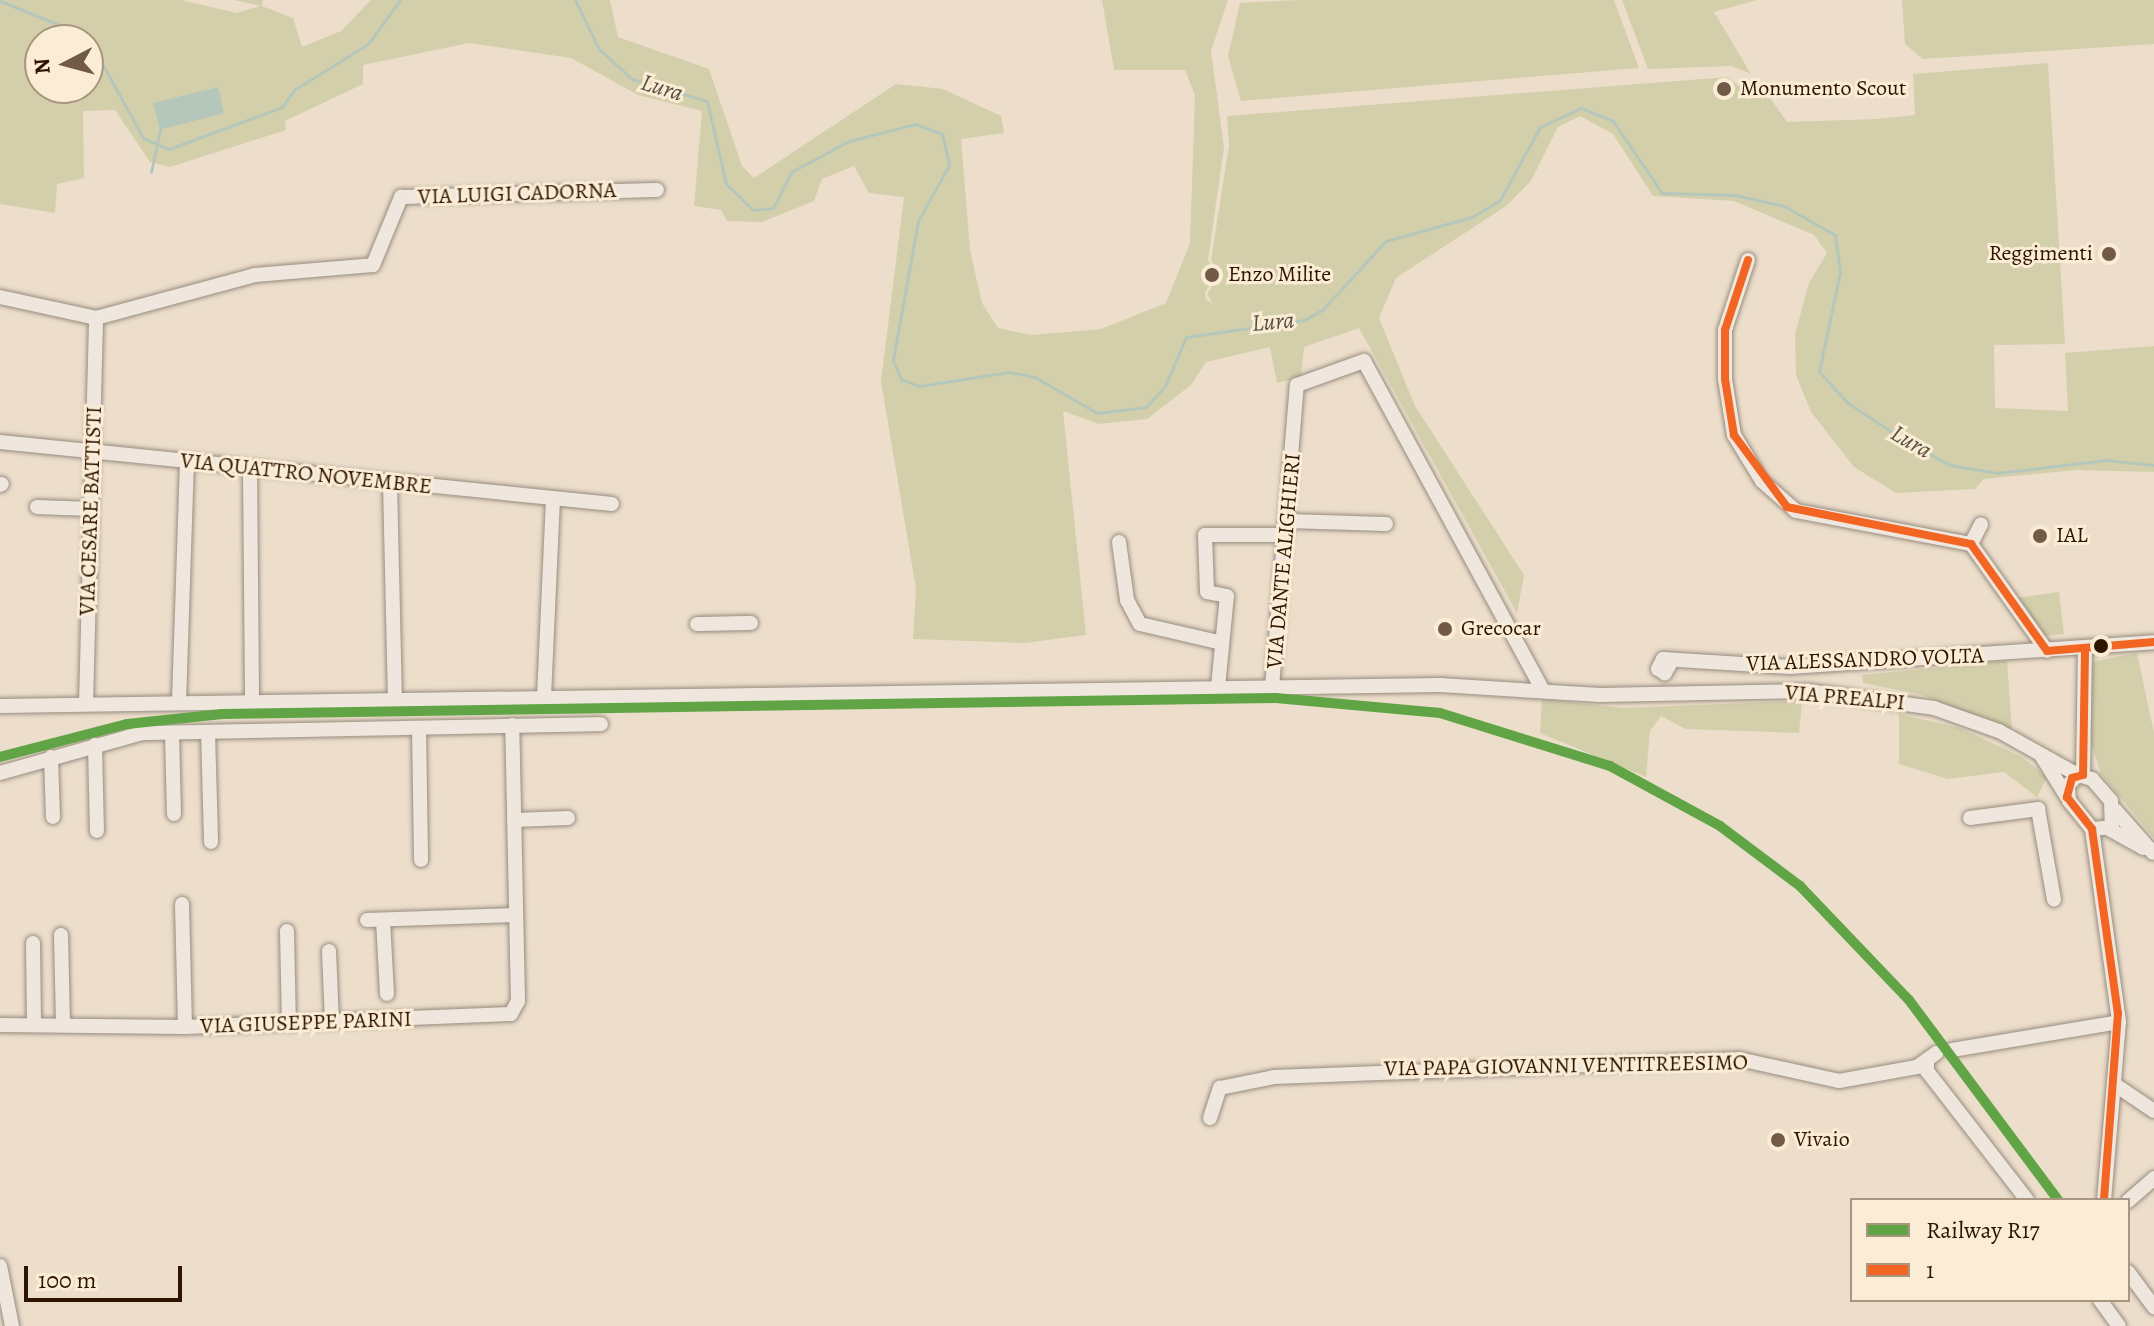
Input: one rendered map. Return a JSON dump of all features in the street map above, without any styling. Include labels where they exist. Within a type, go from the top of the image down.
[{"type":"street","name":"VIA LUIGI CADORNA","points":[[96,318],[255,275],[373,265],[401,197],[657,190]]},
{"type":"street","points":[[1748,260],[1725,330],[1725,379],[1734,435],[1762,481],[1796,511],[1971,544],[2047,651]]},
{"type":"street","points":[[0,297],[96,318]]},
{"type":"street","name":"VIA CESARE BATTISTI","points":[[86,704],[96,318]]},
{"type":"street","name":"VIA DANTE ALIGHIERI","points":[[1272,687],[1297,385],[1364,361],[1541,687]]},
{"type":"street","name":"VIA QUATTRO NOVEMBRE","points":[[0,442],[612,504]]},
{"type":"street","points":[[179,702],[187,463]]},
{"type":"street","points":[[250,468],[252,699]]},
{"type":"street","points":[[390,482],[395,697]]},
{"type":"street","points":[[544,697],[553,499]]},
{"type":"street","points":[[37,507],[91,509]]},
{"type":"street","points":[[1212,688],[1222,643],[1227,596],[1207,592],[1205,535],[1386,524]]},
{"type":"street","points":[[1971,544],[1981,524]]},
{"type":"street","points":[[1119,542],[1127,600],[1140,624],[1222,643]]},
{"type":"street","points":[[697,624],[751,623]]},
{"type":"street","name":"VIA ALESSANDRO VOLTA","points":[[1671,662],[1790,667],[2047,651],[2085,652],[2154,642]]},
{"type":"street","points":[[2067,797],[2081,775],[2086,745],[2085,652]]},
{"type":"street","points":[[0,706],[395,697],[1541,687]]},
{"type":"street","name":"VIA PREALPI","points":[[1541,687],[1643,695],[1870,697],[1934,708],[2038,751],[2098,785]]},
{"type":"street","points":[[0,773],[95,745],[172,733],[601,724]]},
{"type":"street","name":"VIA GIUSEPPE PARINI","points":[[0,1025],[185,1027],[511,1014],[518,1001],[512,725]]},
{"type":"street","points":[[419,728],[421,860]]},
{"type":"street","points":[[208,732],[211,842]]},
{"type":"street","points":[[172,733],[174,814]]},
{"type":"street","points":[[95,745],[97,831]]},
{"type":"street","points":[[2086,745],[2098,785],[2153,854]]},
{"type":"street","points":[[2038,751],[2067,797],[2102,830],[2153,854]]},
{"type":"street","points":[[51,757],[53,817]]},
{"type":"street","points":[[1970,818],[2038,809],[2054,900]]},
{"type":"street","points":[[2104,1198],[2119,1022],[2100,862],[2102,830],[2115,810]]},
{"type":"street","points":[[514,820],[568,818]]},
{"type":"street","points":[[182,904],[185,1027]]},
{"type":"street","points":[[367,920],[516,915]]},
{"type":"street","points":[[383,920],[387,994]]},
{"type":"street","points":[[287,931],[289,1024]]},
{"type":"street","points":[[61,935],[63,1025]]},
{"type":"street","points":[[33,943],[34,1025]]},
{"type":"street","points":[[329,951],[332,1022]]},
{"type":"street","points":[[1952,1050],[2119,1022]]},
{"type":"street","name":"VIA PAPA GIOVANNI VENTITREESIMO","points":[[1210,1118],[1220,1088],[1274,1077],[1739,1059],[1839,1081],[1931,1056],[1927,1071],[2025,1198]]},
{"type":"street","points":[[2114,1084],[2154,1111]]},
{"type":"street","points":[[2130,1199],[2154,1178]]},
{"type":"street","points":[[0,1266],[12,1326]]},
{"type":"street","points":[[2130,1275],[2154,1307]]},
{"type":"street","points":[[2101,1302],[2119,1326]]},
{"type":"shaded area","points":[[0,0],[181,0],[237,13],[260,6],[234,0],[263,0],[262,6],[293,18],[302,47],[341,31],[371,0],[610,0],[618,37],[709,69],[742,166],[754,178],[896,84],[943,89],[1001,116],[1004,133],[961,139],[970,250],[982,303],[998,328],[1031,335],[1101,329],[1166,303],[1190,243],[1195,95],[1185,70],[1114,70],[1102,0],[1228,0],[1211,51],[1224,147],[1208,260],[1217,274],[1205,292],[1206,299],[1213,304],[1207,294],[1220,274],[1211,260],[1229,146],[1227,116],[1728,77],[1739,86],[1761,85],[1787,122],[1877,119],[1915,115],[1913,74],[2048,63],[2065,344],[1994,345],[1995,408],[2068,411],[2065,353],[2154,346],[2154,472],[2076,470],[1984,479],[1975,489],[1896,493],[1854,467],[1811,412],[1796,375],[1795,334],[1809,283],[1827,253],[1814,235],[1734,201],[1653,196],[1613,134],[1580,116],[1558,127],[1531,181],[1506,206],[1396,278],[1379,318],[1415,406],[1524,575],[1517,613],[1359,328],[1304,347],[1301,377],[1277,383],[1270,347],[1206,362],[1191,385],[1147,419],[1099,424],[1063,411],[1086,635],[1024,643],[913,639],[916,589],[881,381],[904,197],[869,193],[854,166],[822,179],[814,201],[762,222],[727,221],[721,210],[694,206],[702,111],[638,95],[571,58],[469,43],[363,65],[363,84],[285,121],[286,130],[170,167],[150,162],[115,110],[83,111],[84,178],[57,184],[55,213],[0,204]]},
{"type":"shaded area","points":[[1297,0],[1614,0],[1639,68],[1241,101],[1228,56],[1240,3]]},
{"type":"shaded area","points":[[1622,0],[1757,0],[1714,12],[1751,74],[1732,66],[1648,69]]},
{"type":"shaded area","points":[[1902,0],[2154,0],[2154,44],[1923,59],[1905,44]]},
{"type":"shaded area","points":[[218,87],[224,113],[160,130],[153,103]]},
{"type":"shaded area","points":[[2059,592],[2064,634],[2041,636],[2016,598]]},
{"type":"shaded area","points":[[2137,653],[2154,733],[2154,838],[2101,774],[2092,746],[2085,663]]},
{"type":"shaded area","points":[[2007,661],[2012,731],[1922,695],[1863,683],[1862,675]]},
{"type":"shaded area","points":[[1542,699],[1623,708],[1802,701],[1799,733],[1686,729],[1661,716],[1650,731],[1646,777],[1540,733]]},
{"type":"shaded area","points":[[1899,714],[1960,728],[2022,757],[2047,777],[2037,797],[2004,772],[1948,779],[1899,764]]},
{"type":"waterway","name":"Lura","points":[[0,1],[87,36],[143,138],[169,149],[282,107],[294,90],[368,44],[400,0]]},
{"type":"waterway","name":"Lura","points":[[575,0],[599,49],[632,79],[707,101],[726,184],[753,210],[773,208],[791,172],[849,141],[915,124],[942,134],[949,165],[918,221],[893,360],[901,379],[919,386],[1009,372],[1035,377],[1097,413],[1146,407],[1165,386],[1186,337],[1304,320],[1322,310],[1386,241],[1472,217],[1500,200],[1540,127],[1581,108],[1613,121],[1662,193],[1735,195],[1784,206],[1835,235],[1840,272],[1819,372],[1848,403],[1901,438],[1950,465],[1997,473],[2106,460],[2154,465]]},
{"type":"waterway","points":[[151,172],[160,130]]},
{"type":"rail line","name":"R17","points":[[0,757],[127,724],[222,714],[1276,698],[1440,713],[1610,766],[1720,826],[1800,886],[1909,1000],[2057,1198]]},
{"type":"transit line","name":"1","points":[[1748,260],[1725,330],[1725,379],[1734,435],[1787,507],[1971,544],[2047,651],[2154,642]]},
{"type":"transit line","name":"1","points":[[2085,652],[2083,775],[2072,778],[2067,797],[2092,829],[2118,1013],[2104,1198]]},
{"type":"place","name":"Monumento Scout","points":[[1724,89]]},
{"type":"place","name":"Reggimenti","points":[[2109,254]]},
{"type":"place","name":"Enzo Milite","points":[[1212,275]]},
{"type":"place","name":"IAL","points":[[2040,536]]},
{"type":"place","name":"Grecocar","points":[[1445,629]]},
{"type":"place","name":"Vivaio","points":[[1778,1140]]}]
